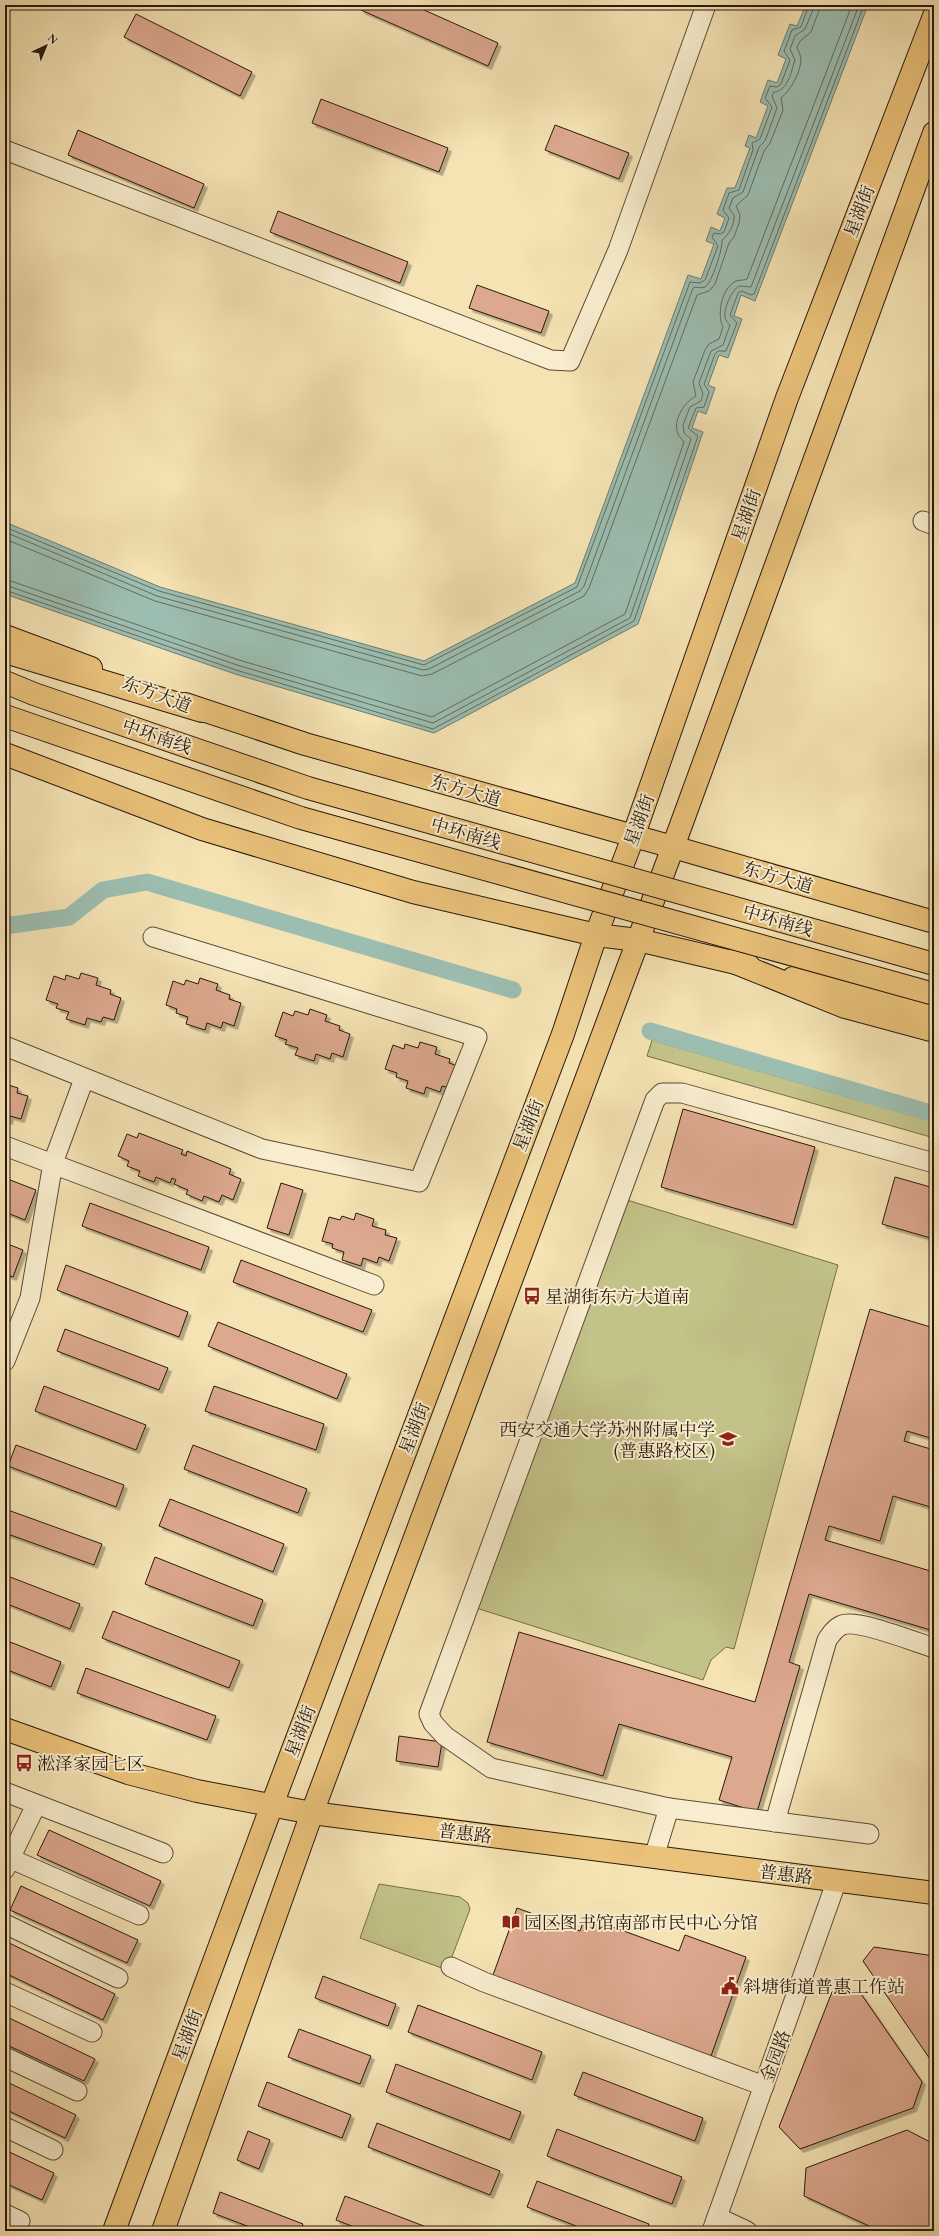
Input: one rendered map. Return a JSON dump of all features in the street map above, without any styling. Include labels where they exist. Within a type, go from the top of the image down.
[{"type":"main road","name":"星湖街","points":[[114,2231],[272,1805],[563,1034],[596,935],[633,837],[787,398],[934,16]]},
{"type":"main road","points":[[163,2231],[312,1813],[673,846],[934,133]]},
{"type":"main road","name":"东方大道","points":[[5,636],[202,711],[305,744],[633,837],[673,846],[934,922]]},
{"type":"main road","points":[[5,652],[202,711]]},
{"type":"main road","name":"中环南线","points":[[5,682],[34,694],[308,788],[934,964]]},
{"type":"main road","name":"中环南线","points":[[5,716],[301,818],[934,994]]},
{"type":"main road","points":[[5,754],[209,831],[413,892],[596,935],[638,940],[731,961],[934,1017]]},
{"type":"main road","points":[[731,961],[845,1007],[934,1031]]},
{"type":"main road","name":"普惠路","points":[[5,1729],[128,1773],[197,1791],[312,1813],[934,1893]]},
{"type":"street","points":[[5,150],[551,360],[570,361],[618,250],[706,5]]},
{"type":"street","points":[[5,1046],[262,1149],[419,1182],[477,1037],[152,937]]},
{"type":"street","points":[[5,1361],[30,1298],[53,1163],[84,1078]]},
{"type":"street","points":[[869,1834],[669,1808],[491,1768],[445,1736],[433,1724],[429,1714],[433,1697],[655,1100],[662,1093],[682,1093],[934,1163]]},
{"type":"street","points":[[5,1146],[374,1286]]},
{"type":"street","points":[[775,1822],[827,1640],[832,1632],[842,1625],[851,1624],[867,1627],[934,1648]]},
{"type":"street","points":[[5,1792],[163,1853]]},
{"type":"street","points":[[36,1805],[6,1866],[138,1915]]},
{"type":"street","points":[[654,1857],[669,1808]]},
{"type":"street","name":"金园路","points":[[714,2224],[837,1880]]},
{"type":"street","points":[[5,1924],[118,1978]]},
{"type":"street","points":[[451,1967],[484,1982],[764,2086]]},
{"type":"street","points":[[5,1992],[92,2032]]},
{"type":"street","points":[[5,2057],[76,2091]]},
{"type":"street","points":[[5,2127],[53,2150]]},
{"type":"street","points":[[714,2224],[747,2231]]},
{"type":"green space","points":[[652,1040],[934,1122],[934,1138],[647,1056]]},
{"type":"green space","points":[[627,1200],[838,1265],[734,1649],[726,1647],[711,1660],[703,1680],[473,1607]]},
{"type":"green space","points":[[379,1884],[460,1897],[468,1903],[470,1909],[447,1970],[360,1938]]},
{"type":"water","points":[[806,5],[868,5],[755,301],[741,295],[734,316],[742,319],[728,358],[719,355],[708,385],[715,388],[706,414],[698,411],[692,428],[703,432],[638,624],[434,733],[235,674],[5,594],[5,522],[160,587],[424,661],[575,583],[688,275],[701,279],[714,244],[706,241],[711,227],[720,231],[725,218],[717,214],[727,188],[735,188],[750,148],[745,146],[749,135],[756,138],[768,106],[760,102],[768,80],[777,83],[786,59],[778,55],[790,24],[797,26]]},
{"type":"building","points":[[363,5],[413,5],[498,43],[488,66],[361,10]]},
{"type":"building","points":[[136,14],[252,72],[240,96],[124,37]]},
{"type":"building","points":[[321,99],[448,148],[439,172],[312,123]]},
{"type":"building","points":[[555,125],[629,153],[619,179],[545,150]]},
{"type":"building","points":[[78,130],[204,184],[194,208],[68,155]]},
{"type":"building","points":[[278,211],[408,262],[400,283],[270,232]]},
{"type":"building","points":[[477,285],[549,311],[541,333],[469,308]]},
{"type":"building","points":[[81,973],[98,978],[96,985],[111,990],[110,994],[121,998],[114,1020],[103,1017],[101,1022],[87,1018],[85,1025],[66,1019],[69,1012],[56,1008],[58,1004],[46,1000],[54,976],[65,980],[66,975],[79,979]]},
{"type":"building","points":[[200,978],[218,984],[216,990],[230,995],[229,999],[241,1003],[234,1026],[223,1022],[221,1028],[207,1023],[205,1030],[186,1024],[188,1017],[176,1013],[177,1009],[166,1005],[173,981],[184,985],[186,980],[198,984]]},
{"type":"building","points":[[310,1009],[327,1015],[325,1021],[340,1026],[339,1030],[350,1034],[343,1057],[332,1053],[330,1059],[316,1054],[314,1061],[295,1055],[298,1048],[285,1044],[287,1040],[275,1036],[283,1012],[293,1016],[295,1011],[308,1015]]},
{"type":"building","points":[[420,1042],[437,1047],[435,1054],[450,1059],[449,1063],[460,1067],[453,1089],[442,1086],[440,1092],[426,1087],[424,1094],[406,1088],[408,1081],[396,1077],[397,1073],[385,1069],[393,1045],[404,1049],[405,1044],[418,1048]]},
{"type":"building","points":[[5,1084],[18,1088],[17,1093],[28,1096],[21,1119],[10,1116],[9,1121],[5,1120]]},
{"type":"building","points":[[683,1109],[815,1147],[793,1225],[661,1187]]},
{"type":"building","points":[[139,1133],[183,1150],[181,1154],[186,1156],[187,1151],[231,1169],[229,1174],[241,1179],[233,1200],[222,1195],[219,1202],[204,1196],[202,1201],[186,1194],[188,1190],[174,1184],[176,1180],[172,1178],[170,1183],[156,1177],[154,1182],[138,1176],[140,1171],[127,1166],[129,1161],[118,1156],[127,1134],[137,1138]]},
{"type":"building","points":[[895,1177],[934,1188],[934,1239],[882,1224]]},
{"type":"building","points":[[5,1178],[36,1190],[25,1220],[5,1212]]},
{"type":"building","points":[[281,1183],[303,1190],[289,1235],[267,1228]]},
{"type":"building","points":[[90,1203],[209,1247],[201,1270],[82,1226]]},
{"type":"building","points":[[356,1213],[374,1219],[372,1226],[386,1230],[385,1235],[397,1238],[389,1261],[379,1257],[377,1263],[363,1258],[361,1266],[342,1260],[344,1252],[332,1248],[333,1244],[322,1241],[329,1217],[340,1220],[342,1216],[354,1220]]},
{"type":"building","points":[[5,1243],[23,1250],[13,1277],[5,1274]]},
{"type":"building","points":[[241,1260],[372,1310],[363,1332],[233,1282]]},
{"type":"building","points":[[66,1265],[188,1312],[179,1337],[57,1290]]},
{"type":"building","points":[[870,1309],[934,1328],[934,1439],[907,1431],[904,1441],[934,1450],[934,1508],[893,1496],[880,1541],[829,1526],[825,1540],[934,1572],[934,1631],[809,1594],[789,1662],[800,1666],[757,1812],[719,1800],[732,1757],[619,1724],[603,1776],[487,1742],[519,1632],[755,1702]]},
{"type":"building","points":[[218,1322],[347,1374],[337,1399],[208,1346]]},
{"type":"building","points":[[65,1329],[168,1368],[159,1390],[57,1351]]},
{"type":"building","points":[[44,1386],[146,1425],[136,1450],[35,1411]]},
{"type":"building","points":[[214,1386],[324,1424],[316,1450],[205,1411]]},
{"type":"building","points":[[16,1445],[124,1485],[116,1507],[8,1466]]},
{"type":"building","points":[[193,1445],[307,1489],[298,1513],[184,1469]]},
{"type":"building","points":[[170,1499],[284,1544],[273,1572],[159,1526]]},
{"type":"building","points":[[5,1509],[102,1544],[94,1565],[5,1533]]},
{"type":"building","points":[[155,1557],[263,1600],[253,1626],[145,1584]]},
{"type":"building","points":[[5,1575],[80,1604],[70,1629],[5,1603]]},
{"type":"building","points":[[113,1611],[240,1661],[229,1688],[102,1638]]},
{"type":"building","points":[[5,1640],[61,1662],[51,1687],[5,1669]]},
{"type":"building","points":[[86,1668],[216,1716],[207,1740],[77,1693]]},
{"type":"building","points":[[399,1736],[442,1742],[438,1767],[396,1761]]},
{"type":"building","points":[[49,1830],[161,1881],[150,1906],[37,1855]]},
{"type":"building","points":[[21,1886],[138,1940],[127,1963],[10,1910]]},
{"type":"building","points":[[517,1908],[580,1931],[585,1917],[679,1951],[685,1935],[746,1957],[711,2056],[492,1978]]},
{"type":"building","points":[[5,1941],[115,1994],[103,2020],[5,1973]]},
{"type":"building","points":[[874,1947],[934,1956],[934,2065],[863,1961]]},
{"type":"building","points":[[323,1976],[396,2004],[388,2026],[315,1998]]},
{"type":"building","points":[[859,1991],[922,2082],[913,2108],[800,2149],[779,2127],[832,1992]]},
{"type":"building","points":[[418,2005],[542,2052],[532,2080],[408,2032]]},
{"type":"building","points":[[5,2016],[95,2059],[84,2081],[5,2044]]},
{"type":"building","points":[[299,2029],[371,2056],[360,2084],[288,2057]]},
{"type":"building","points":[[396,2064],[521,2112],[510,2140],[386,2092]]},
{"type":"building","points":[[583,2072],[703,2118],[695,2141],[574,2095]]},
{"type":"building","points":[[5,2081],[76,2115],[65,2138],[5,2109]]},
{"type":"building","points":[[267,2082],[351,2115],[342,2138],[258,2106]]},
{"type":"building","points":[[377,2123],[500,2171],[490,2195],[368,2147]]},
{"type":"building","points":[[557,2129],[682,2177],[672,2204],[547,2156]]},
{"type":"building","points":[[907,2130],[934,2144],[934,2231],[880,2231],[804,2196],[806,2168]]},
{"type":"building","points":[[248,2131],[270,2140],[259,2169],[237,2160]]},
{"type":"building","points":[[5,2150],[54,2173],[42,2200],[5,2183]]},
{"type":"building","points":[[537,2181],[649,2224],[647,2231],[589,2231],[527,2207]]},
{"type":"building","points":[[220,2192],[303,2224],[300,2231],[260,2231],[213,2213]]},
{"type":"building","points":[[345,2196],[437,2231],[365,2231],[336,2220]]},
{"type":"waterway","points":[[5,926],[69,917],[103,890],[147,882],[513,990]]},
{"type":"waterway","points":[[650,1031],[934,1114]]},
{"type":"place","name":"星湖街东方大道南","points":[[532,1296]]},
{"type":"place","name":"西安交通大学苏州附属中学 (普惠路校区)","points":[[728,1439]]},
{"type":"place","name":"淞泽家园七区","points":[[24,1763]]},
{"type":"place","name":"园区图书馆南部市民中心分馆","points":[[511,1922]]},
{"type":"place","name":"斜塘街道普惠工作站","points":[[730,1986]]}]
